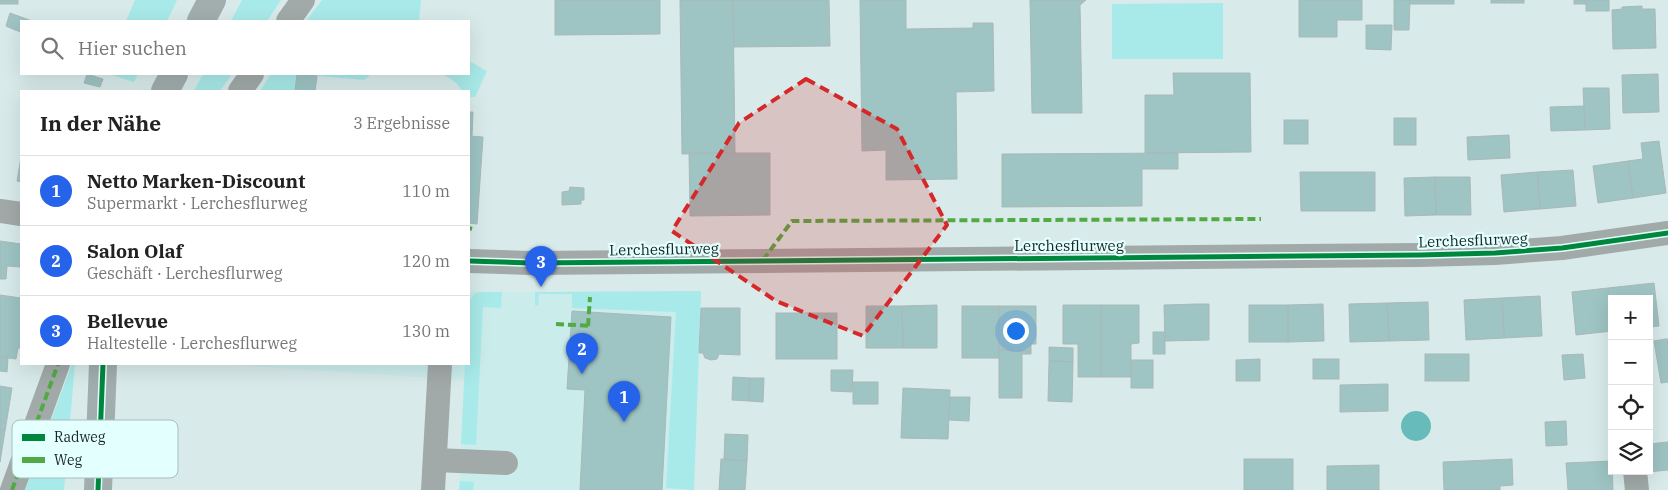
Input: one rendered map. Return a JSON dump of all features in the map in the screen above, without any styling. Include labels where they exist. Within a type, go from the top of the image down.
[{"type":"main road","points":[[202,20],[212,0]]},
{"type":"main road","points":[[166,90],[173,75]]},
{"type":"main road","points":[[101,420],[103,365]]},
{"type":"street","points":[[289,20],[303,0]]},
{"type":"street","points":[[241,90],[251,75]]},
{"type":"street","points":[[0,211],[20,214]]},
{"type":"street","name":"Lerchesflurweg","points":[[470,261],[535,263],[1420,255],[1495,253],[1562,248],[1668,233]]},
{"type":"street","points":[[38,420],[58,365]]},
{"type":"street","points":[[433,490],[440,365]]},
{"type":"street","points":[[434,460],[506,463]]},
{"type":"street","points":[[1635,475],[1637,490]]},
{"type":"street","points":[[12,490],[16,478]]},
{"type":"highlighted area","points":[[806,79],[897,129],[947,225],[863,336],[776,301],[672,231],[739,123]]},
{"type":"shaded area","points":[[135,0],[177,0],[167,20],[126,20]]},
{"type":"shaded area","points":[[242,0],[281,0],[268,20],[232,20]]},
{"type":"shaded area","points":[[322,0],[421,0],[419,20],[307,20]]},
{"type":"shaded area","points":[[1223,3],[1223,59],[1112,59],[1112,4]]},
{"type":"shaded area","points":[[470,62],[487,71],[475,97],[470,97],[470,90],[461,90],[443,75],[470,75]]},
{"type":"shaded area","points":[[111,75],[138,75],[134,82]]},
{"type":"shaded area","points":[[202,75],[231,75],[221,90],[195,90]]},
{"type":"shaded area","points":[[270,75],[297,75],[295,90],[261,90]]},
{"type":"shaded area","points":[[308,75],[370,75],[364,80]]},
{"type":"shaded area","points":[[470,291],[701,291],[694,490],[459,490],[464,380],[236,365],[470,365]]},
{"type":"shaded area","points":[[701,291],[694,490],[666,488],[676,312],[572,308],[572,294],[539,294],[538,306],[535,305],[535,292]]},
{"type":"shaded area","points":[[502,292],[501,308],[483,307],[476,445],[461,444],[465,365],[470,365],[470,300],[474,294]]},
{"type":"shaded area","points":[[72,365],[75,365],[70,420],[51,420]]},
{"type":"shaded area","points":[[1416,411],[1422,412],[1430,420],[1430,432],[1422,440],[1416,441],[1410,440],[1402,432],[1401,426],[1402,420],[1410,412]]},
{"type":"shaded area","points":[[29,478],[65,478],[64,490],[25,490]]},
{"type":"shaded area","points":[[460,481],[474,482],[473,490],[459,490]]},
{"type":"building","points":[[0,0],[18,0],[18,4],[0,4]]},
{"type":"building","points":[[555,0],[660,0],[660,34],[555,35]]},
{"type":"building","points":[[680,0],[733,0],[735,153],[682,154]]},
{"type":"building","points":[[733,0],[829,0],[830,46],[734,47]]},
{"type":"building","points":[[860,0],[906,0],[906,29],[973,28],[973,23],[993,23],[994,91],[956,92],[957,179],[886,180],[886,150],[862,151]]},
{"type":"building","points":[[1030,0],[1086,0],[1080,5],[1082,113],[1032,113]]},
{"type":"building","points":[[1299,0],[1362,0],[1362,20],[1337,20],[1337,37],[1299,37]]},
{"type":"building","points":[[1394,0],[1410,0],[1409,30],[1394,30]]},
{"type":"building","points":[[1410,0],[1454,0],[1454,4],[1410,4]]},
{"type":"building","points":[[1491,0],[1512,0],[1512,3],[1491,3]]},
{"type":"building","points":[[1512,0],[1524,0],[1524,3],[1512,3]]},
{"type":"building","points":[[1574,0],[1586,0],[1586,4],[1574,4]]},
{"type":"building","points":[[1586,0],[1609,0],[1609,11],[1586,11]]},
{"type":"building","points":[[1642,6],[1642,9],[1655,9],[1656,48],[1613,49],[1612,10],[1622,9],[1622,7]]},
{"type":"building","points":[[10,13],[29,20],[20,20],[20,32],[6,26]]},
{"type":"building","points":[[1366,25],[1392,25],[1391,50],[1366,49]]},
{"type":"building","points":[[1173,73],[1250,73],[1251,152],[1145,153],[1145,95],[1174,95]]},
{"type":"building","points":[[1658,74],[1659,112],[1623,113],[1622,75]]},
{"type":"building","points":[[87,75],[103,79],[100,87],[84,83]]},
{"type":"building","points":[[297,75],[317,76],[315,90],[295,90]]},
{"type":"building","points":[[1583,88],[1609,88],[1610,129],[1585,130]]},
{"type":"building","points":[[1584,106],[1585,130],[1551,131],[1550,107]]},
{"type":"building","points":[[470,112],[473,112],[472,136],[470,136]]},
{"type":"building","points":[[1394,118],[1416,118],[1416,145],[1394,145]]},
{"type":"building","points":[[1284,120],[1308,120],[1308,144],[1284,144]]},
{"type":"building","points":[[1509,135],[1510,158],[1468,160],[1467,137]]},
{"type":"building","points":[[470,136],[483,137],[477,224],[470,223]]},
{"type":"building","points":[[1659,141],[1666,193],[1633,198],[1628,161],[1643,159],[1641,143]]},
{"type":"building","points":[[689,153],[770,153],[770,215],[690,216]]},
{"type":"building","points":[[1178,153],[1178,169],[1142,169],[1142,206],[1002,207],[1002,154]]},
{"type":"building","points":[[1628,161],[1633,198],[1598,203],[1593,166]]},
{"type":"building","points":[[20,163],[20,182],[17,181]]},
{"type":"building","points":[[1573,170],[1576,206],[1540,209],[1537,172]]},
{"type":"building","points":[[1300,172],[1375,172],[1375,211],[1301,211]]},
{"type":"building","points":[[1537,172],[1540,209],[1504,212],[1501,175]]},
{"type":"building","points":[[1435,177],[1436,215],[1405,216],[1404,178]]},
{"type":"building","points":[[1435,177],[1470,177],[1471,215],[1436,215]]},
{"type":"building","points":[[570,187],[584,188],[584,200],[581,200],[581,204],[562,205],[562,192],[569,191]]},
{"type":"building","points":[[0,241],[20,244],[20,267],[7,266],[6,279],[0,279]]},
{"type":"building","points":[[1654,283],[1659,326],[1653,327],[1653,295],[1609,295],[1608,288]]},
{"type":"building","points":[[1608,288],[1608,331],[1576,335],[1572,292]]},
{"type":"building","points":[[0,295],[20,298],[20,348],[18,348],[16,359],[0,357]]},
{"type":"building","points":[[1540,296],[1542,336],[1504,338],[1502,298]]},
{"type":"building","points":[[1502,298],[1504,338],[1466,340],[1464,300]]},
{"type":"building","points":[[1428,302],[1429,340],[1389,341],[1387,303]]},
{"type":"building","points":[[1387,303],[1389,341],[1350,342],[1349,304]]},
{"type":"building","points":[[1209,304],[1209,340],[1165,341],[1164,305]]},
{"type":"building","points":[[1323,304],[1324,341],[1288,342],[1288,305]]},
{"type":"building","points":[[937,305],[937,348],[903,348],[902,306]]},
{"type":"building","points":[[1063,305],[1101,305],[1101,377],[1078,377],[1078,344],[1063,344]]},
{"type":"building","points":[[1101,305],[1139,305],[1139,343],[1131,344],[1131,377],[1101,377]]},
{"type":"building","points":[[1249,305],[1288,305],[1288,342],[1249,342]]},
{"type":"building","points":[[866,306],[902,306],[903,348],[866,348]]},
{"type":"building","points":[[962,306],[999,306],[999,358],[962,358]]},
{"type":"building","points":[[999,306],[1036,306],[1036,344],[1031,344],[1031,351],[999,350]]},
{"type":"building","points":[[701,308],[740,308],[740,355],[719,354],[717,359],[711,360],[705,358],[703,353],[699,353]]},
{"type":"building","points":[[572,311],[671,317],[662,490],[580,490],[585,390],[567,389]]},
{"type":"building","points":[[776,313],[837,313],[837,359],[776,359]]},
{"type":"building","points":[[1153,332],[1165,332],[1165,354],[1153,354]]},
{"type":"building","points":[[1668,339],[1668,382],[1661,383],[1654,341]]},
{"type":"building","points":[[1049,347],[1073,348],[1073,362],[1049,361]]},
{"type":"building","points":[[999,350],[1031,351],[1031,354],[1022,354],[1022,398],[999,398]]},
{"type":"building","points":[[1425,354],[1469,354],[1469,381],[1425,381]]},
{"type":"building","points":[[1583,354],[1585,378],[1564,380],[1562,355]]},
{"type":"building","points":[[0,357],[8,358],[7,372],[0,371]]},
{"type":"building","points":[[1260,359],[1260,381],[1236,381],[1236,360]]},
{"type":"building","points":[[1313,359],[1339,359],[1339,379],[1313,379]]},
{"type":"building","points":[[1131,360],[1153,360],[1153,388],[1131,388]]},
{"type":"building","points":[[1049,361],[1073,362],[1072,402],[1048,401]]},
{"type":"building","points":[[831,370],[853,370],[852,392],[831,391]]},
{"type":"building","points":[[733,377],[750,378],[749,401],[732,400]]},
{"type":"building","points":[[750,378],[764,378],[763,402],[749,401]]},
{"type":"building","points":[[853,382],[878,382],[878,404],[853,404]]},
{"type":"building","points":[[1388,384],[1388,411],[1340,412],[1340,385]]},
{"type":"building","points":[[0,386],[12,388],[5,431],[0,430]]},
{"type":"building","points":[[903,388],[950,390],[948,439],[901,438]]},
{"type":"building","points":[[950,397],[970,397],[969,421],[949,420]]},
{"type":"building","points":[[1566,421],[1567,445],[1546,446],[1545,422]]},
{"type":"building","points":[[0,430],[5,431],[0,462]]},
{"type":"building","points":[[725,434],[748,435],[747,461],[724,459]]},
{"type":"building","points":[[1668,442],[1668,470],[1653,471],[1653,444]]},
{"type":"building","points":[[721,459],[747,461],[745,490],[719,490]]},
{"type":"building","points":[[1244,459],[1293,459],[1293,490],[1244,490]]},
{"type":"building","points":[[1512,459],[1513,485],[1500,486],[1500,490],[1444,490],[1443,462]]},
{"type":"building","points":[[1608,461],[1608,475],[1612,475],[1613,490],[1568,490],[1566,463]]},
{"type":"building","points":[[1379,465],[1379,490],[1327,490],[1327,466]]},
{"type":"marked path","points":[[763,260],[792,221],[1261,219]]},
{"type":"marked path","points":[[588,326],[590,297]]},
{"type":"marked path","points":[[556,324],[592,326]]},
{"type":"marked path","points":[[38,420],[58,365]]},
{"type":"marked path","points":[[12,490],[16,478]]},
{"type":"cycle path","points":[[470,261],[530,263],[1420,255],[1495,253],[1562,248],[1668,233]]},
{"type":"cycle path","points":[[101,420],[103,365]]},
{"type":"cycle path","points":[[98,478],[98,490]]},
{"type":"place","name":"Bellevue","points":[[541,287]]},
{"type":"place","name":"Salon Olaf","points":[[582,374]]},
{"type":"place","name":"Netto Marken-Discount","points":[[624,422]]}]
